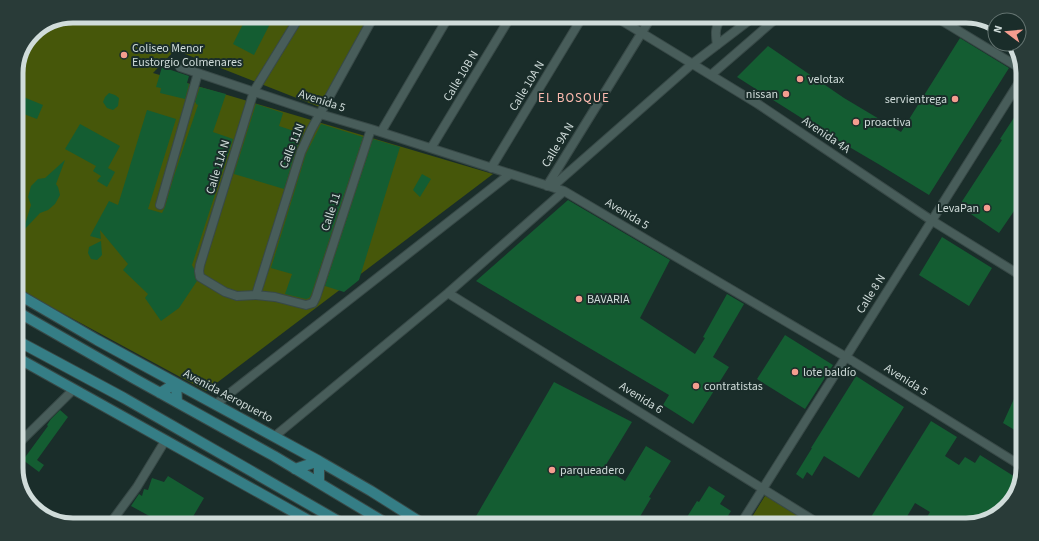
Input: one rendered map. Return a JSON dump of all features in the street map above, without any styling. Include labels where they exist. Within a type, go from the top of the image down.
[{"type":"main road","name":"Avenida Aeropuerto","points":[[23,297],[97,340],[275,436],[367,488],[414,518]]},
{"type":"main road","points":[[23,315],[319,482],[378,518]]},
{"type":"main road","points":[[23,344],[124,398],[333,518]]},
{"type":"main road","points":[[23,361],[304,518]]},
{"type":"main road","points":[[160,393],[176,383],[177,402]]},
{"type":"main road","points":[[210,448],[212,467]]},
{"type":"main road","points":[[212,467],[234,461]]},
{"type":"main road","points":[[295,469],[319,461],[319,482]]},
{"type":"street","name":"Calle 11A N","points":[[296,23],[254,91],[199,271],[200,277],[225,292],[237,296],[256,295],[275,297],[306,305],[313,303]]},
{"type":"street","name":"Calle 11N","points":[[256,295],[301,152],[320,114],[370,23]]},
{"type":"street","points":[[381,132],[445,23]]},
{"type":"street","name":"Calle 10B N","points":[[431,148],[507,23]]},
{"type":"street","name":"Calle 10A N","points":[[491,168],[579,23]]},
{"type":"street","name":"Avenida 4A","points":[[626,23],[758,104],[931,220],[1016,273]]},
{"type":"street","name":"Calle 9A N","points":[[549,186],[648,23]]},
{"type":"street","points":[[717,45],[715,34],[718,23]]},
{"type":"street","points":[[549,186],[692,64],[746,23]]},
{"type":"street","points":[[711,76],[772,23]]},
{"type":"street","points":[[946,23],[1015,65]]},
{"type":"street","name":"Avenida 5","points":[[180,67],[320,114],[372,129],[564,191],[846,357],[1016,463]]},
{"type":"street","points":[[160,205],[198,72]]},
{"type":"street","name":"Calle 8 N","points":[[744,518],[1016,87]]},
{"type":"street","name":"Calle 11","points":[[313,303],[372,129]]},
{"type":"street","points":[[216,404],[510,174]]},
{"type":"street","points":[[275,436],[448,292],[564,191]]},
{"type":"street","name":"Avenida 6","points":[[448,292],[810,518]]},
{"type":"street","points":[[23,439],[74,389]]},
{"type":"street","points":[[114,518],[137,487],[165,441]]},
{"type":"green space","points":[[72,23],[373,23],[322,108],[175,50],[153,73],[493,174],[206,391],[23,292],[23,69],[31,45],[37,37],[45,31],[63,24]]},
{"type":"green space","points":[[768,491],[812,518],[751,518]]},
{"type":"building","points":[[244,23],[270,23],[254,55],[233,44]]},
{"type":"building","points":[[960,38],[1009,68],[929,195],[822,131],[737,77],[768,46],[844,98],[901,132]]},
{"type":"building","points":[[162,67],[189,76],[187,83],[189,84],[185,99],[160,93],[161,88],[156,87]]},
{"type":"building","points":[[200,87],[226,94],[213,132],[233,139],[192,265],[197,281],[179,308],[161,321],[145,298],[148,294],[123,270],[128,264],[100,230],[101,239],[90,236],[109,201],[118,205],[147,110],[176,119],[148,209],[162,213],[198,105],[195,102]]},
{"type":"building","points":[[109,93],[119,98],[118,106],[113,110],[107,108],[103,102]]},
{"type":"building","points":[[23,97],[43,105],[37,119],[23,114]]},
{"type":"building","points":[[256,104],[283,113],[279,126],[303,134],[296,150],[284,189],[234,174]]},
{"type":"building","points":[[1016,115],[1016,208],[999,233],[959,206],[1002,140],[1000,139]]},
{"type":"building","points":[[80,124],[120,146],[108,168],[115,172],[107,187],[97,181],[101,176],[93,171],[96,166],[65,149]]},
{"type":"building","points":[[321,124],[363,137],[311,295],[306,299],[285,294],[292,274],[271,268],[306,154]]},
{"type":"building","points":[[373,139],[400,147],[359,280],[344,292],[325,286]]},
{"type":"building","points":[[65,160],[56,184],[60,195],[55,204],[48,210],[40,213],[23,231],[31,205],[28,197],[31,186],[38,179],[45,178]]},
{"type":"building","points":[[422,174],[431,179],[420,197],[413,190]]},
{"type":"building","name":"BAVARIA","points":[[568,200],[670,260],[640,318],[695,354],[705,338],[703,337],[727,294],[744,304],[713,357],[729,367],[693,424],[663,405],[669,395],[476,281]]},
{"type":"building","points":[[942,237],[992,268],[969,306],[919,275]]},
{"type":"building","points":[[101,241],[102,255],[97,260],[91,259],[88,253],[89,247]]},
{"type":"building","name":"lote baldío","points":[[785,335],[833,365],[805,409],[757,379]]},
{"type":"building","points":[[856,376],[904,407],[859,478],[824,456],[812,476],[807,472],[803,479],[796,474]]},
{"type":"building","name":"parqueadero","points":[[554,382],[632,422],[604,468],[625,481],[646,446],[671,461],[649,497],[651,498],[639,518],[475,518]]},
{"type":"building","points":[[1016,394],[1016,431],[1003,423]]},
{"type":"building","points":[[60,410],[68,417],[37,460],[44,465],[39,472],[23,460],[48,426],[47,425],[51,419]]},
{"type":"building","points":[[931,421],[957,437],[945,456],[959,465],[965,457],[975,463],[980,455],[1015,477],[1011,490],[1002,504],[985,514],[973,518],[926,518],[930,512],[915,503],[906,518],[870,518]]},
{"type":"building","points":[[168,476],[204,498],[192,518],[153,518],[131,506],[139,494],[142,496],[144,489],[148,490],[152,478],[164,482]]},
{"type":"building","points":[[709,486],[725,496],[720,504],[731,511],[727,518],[687,517],[697,501],[699,502]]},
{"type":"place","name":"Coliseo Menor Eustorgio Colmenares","points":[[124,55]]},
{"type":"place","name":"velotax","points":[[800,79]]},
{"type":"place","name":"nissan","points":[[786,94]]},
{"type":"place","name":"servientrega","points":[[955,99]]},
{"type":"place","name":"proactiva","points":[[856,122]]},
{"type":"place","name":"LevaPan","points":[[987,208]]},
{"type":"place","name":"BAVARIA","points":[[579,299]]},
{"type":"place","name":"lote baldío","points":[[795,372]]},
{"type":"place","name":"contratistas","points":[[696,386]]},
{"type":"place","name":"parqueadero","points":[[552,470]]},
{"type":"district","name":"EL BOSQUE","points":[[574,98]]}]
